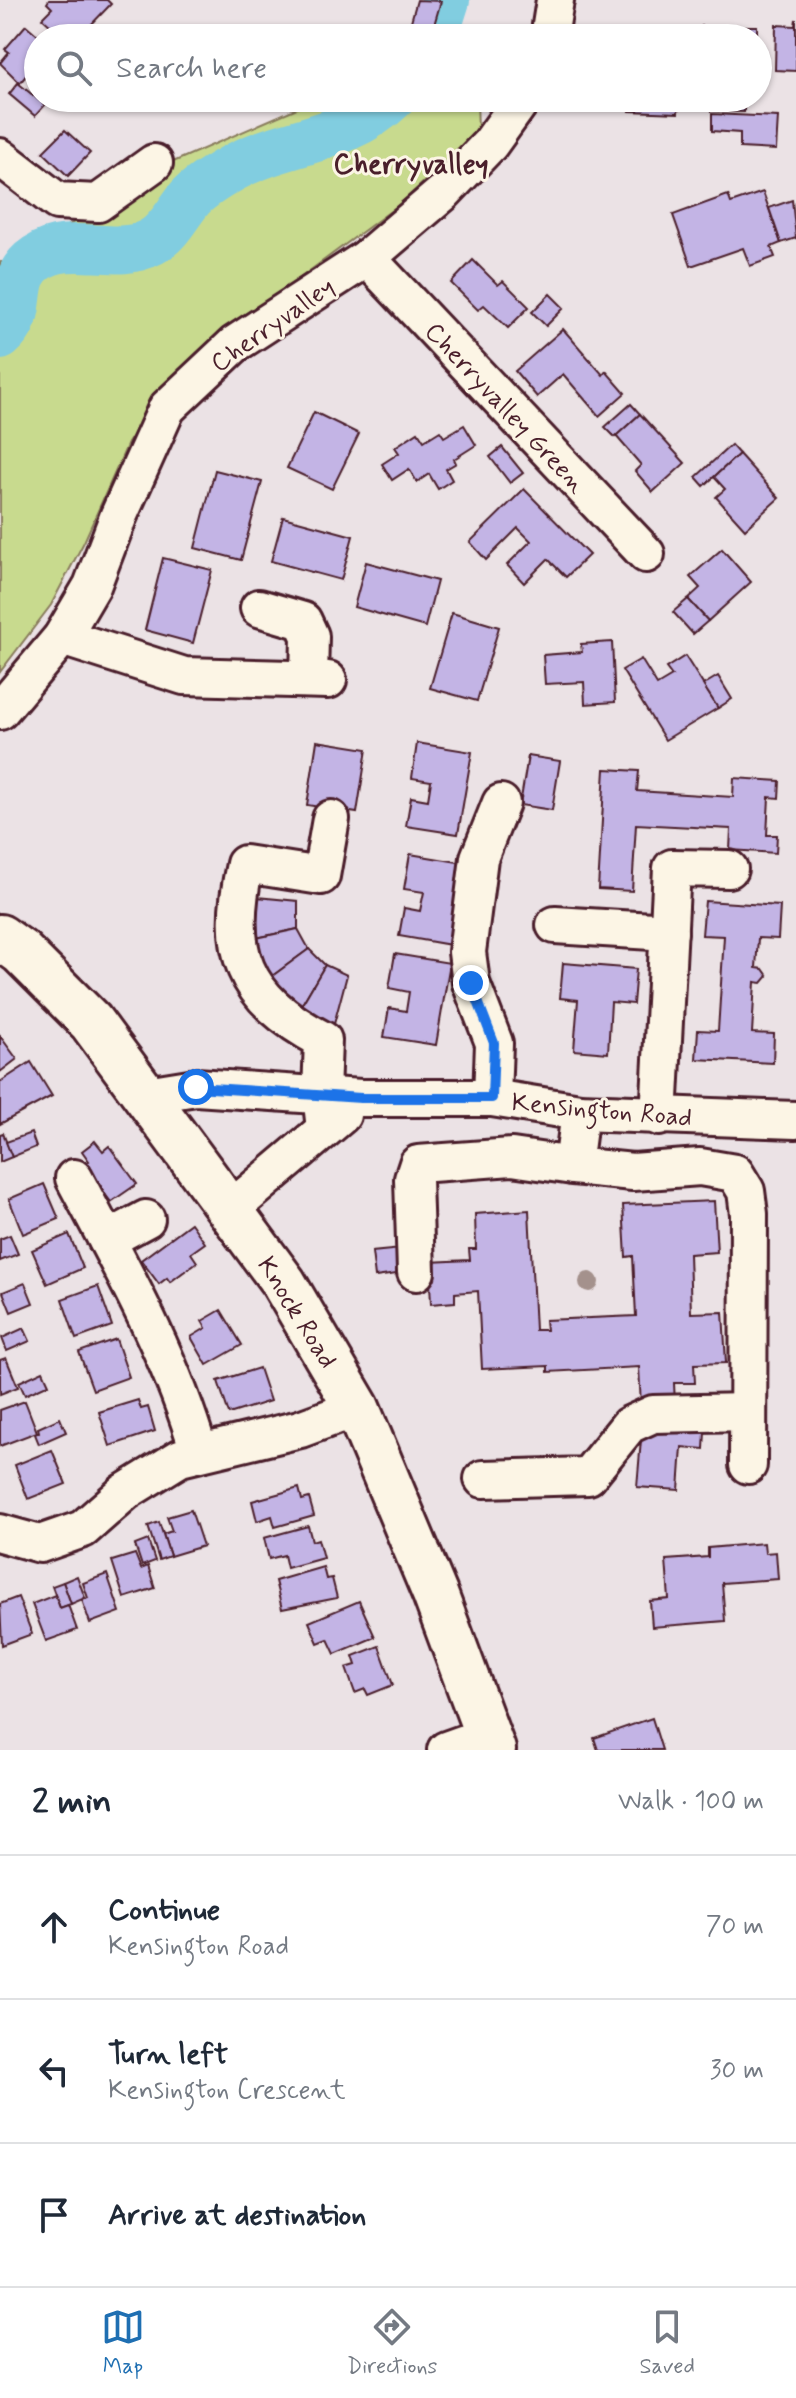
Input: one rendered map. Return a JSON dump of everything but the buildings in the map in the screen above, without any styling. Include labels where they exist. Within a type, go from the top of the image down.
[{"type":"highway","name":"Knock Road","points":[[0,937],[21,952],[91,1022],[283,1282],[357,1408],[435,1594],[490,1742]]},
{"type":"street","points":[[551,24],[555,0]]},
{"type":"street","name":"Cherryvalley","points":[[0,711],[62,637],[92,586],[119,515],[167,408],[235,344],[367,258],[472,163],[512,112]]},
{"type":"street","points":[[0,157],[57,201],[98,203],[154,163]]},
{"type":"street","name":"Cherryvalley Green","points":[[367,258],[646,554]]},
{"type":"street","points":[[62,637],[184,676],[318,680],[310,636],[303,621],[259,608]]},
{"type":"street","points":[[492,1098],[494,1043],[471,983],[467,952],[479,858],[501,803]]},
{"type":"street","points":[[230,1210],[323,1112],[323,1040],[299,1027],[256,988],[243,964],[235,932],[245,864],[321,876],[331,819]]},
{"type":"street","points":[[659,1117],[672,868],[729,869]]},
{"type":"street","points":[[555,925],[669,932]]},
{"type":"street","name":"Kensington Road","points":[[146,1095],[196,1087],[323,1112],[361,1098],[492,1098],[580,1112],[796,1120]]},
{"type":"street","points":[[573,1166],[580,1112]]},
{"type":"street","points":[[416,1272],[413,1179],[418,1164],[512,1157],[633,1172],[700,1167],[735,1173],[746,1191],[749,1214],[748,1465]]},
{"type":"street","points":[[74,1178],[146,1313],[189,1417],[199,1452]]},
{"type":"street","points":[[107,1240],[146,1219]]},
{"type":"street","points":[[1,1535],[40,1544],[83,1529],[125,1492],[180,1458],[300,1429],[357,1408]]},
{"type":"street","points":[[483,1479],[588,1476],[629,1425],[653,1414],[748,1412]]},
{"type":"street","points":[[446,1750],[490,1742]]},
{"type":"green space","points":[[288,112],[477,112],[478,132],[400,204],[270,300],[170,383],[128,443],[84,542],[51,605],[0,672],[0,262],[8,263],[164,166]]},
{"type":"waterway","points":[[438,24],[446,0]]},
{"type":"waterway","points":[[0,336],[14,317],[22,276],[27,266],[37,258],[64,248],[123,249],[151,242],[168,228],[191,197],[220,175],[272,151],[334,132],[373,112]]},
{"type":"district","name":"Cherryvalley","points":[[411,163]]},
{"type":"route","points":[[196,1087],[361,1098],[492,1098],[494,1043],[471,983]]}]
